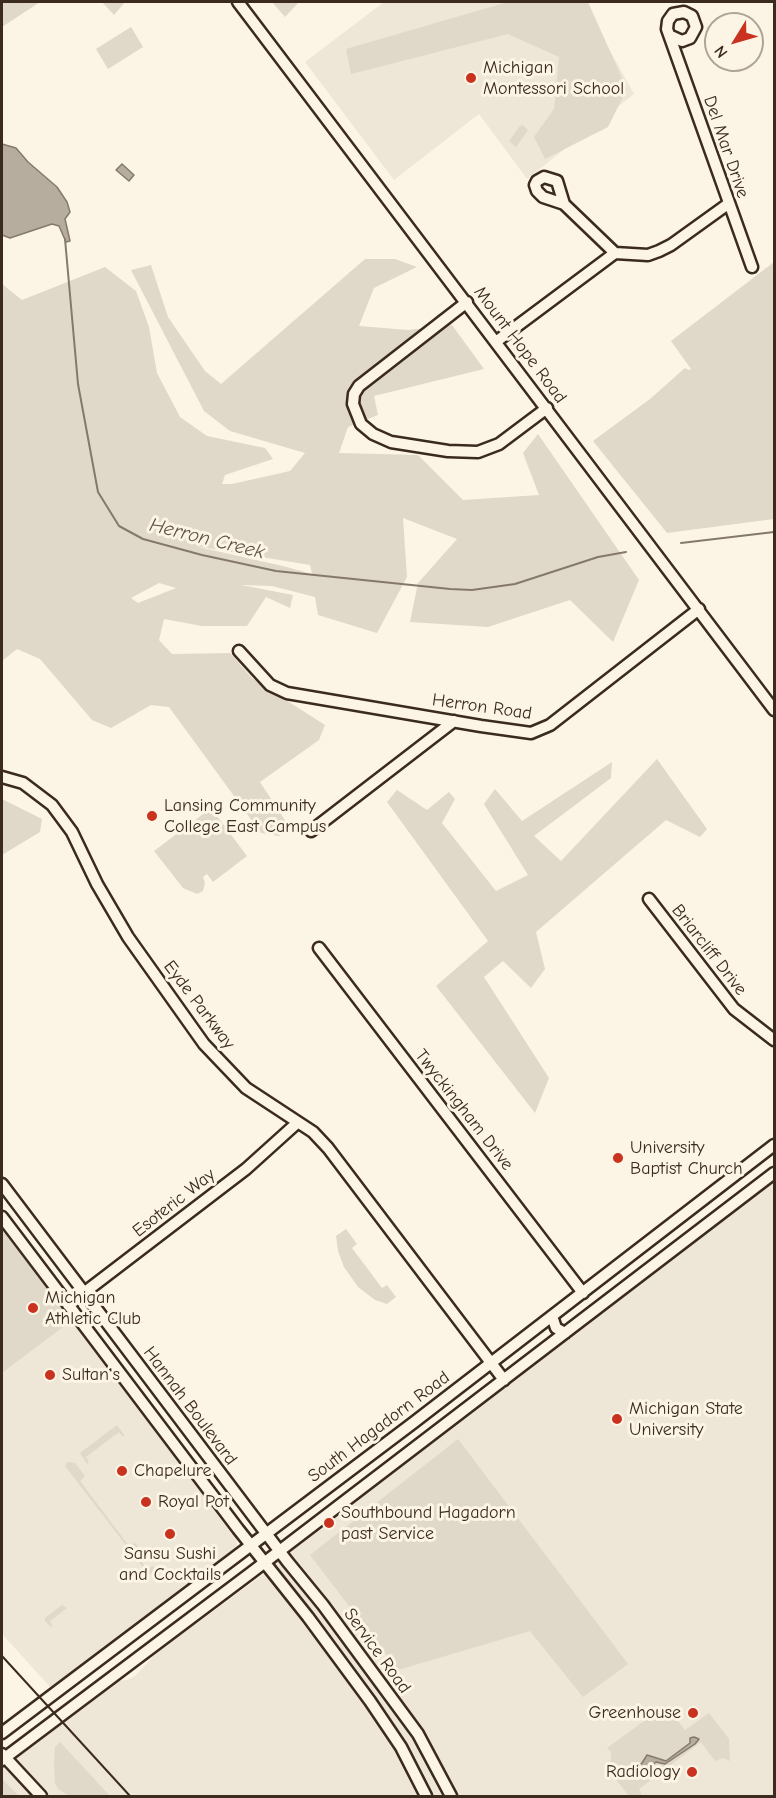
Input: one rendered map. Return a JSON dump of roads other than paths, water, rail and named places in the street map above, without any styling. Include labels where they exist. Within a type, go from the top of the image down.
[{"type":"street","name":"Mount Hope Road","points":[[238,2],[774,710]]},
{"type":"street","name":"Del Mar Drive","points":[[671,36],[728,204],[752,267]]},
{"type":"street","points":[[564,204],[615,253]]},
{"type":"street","points":[[496,341],[615,253],[648,255],[659,251],[728,204]]},
{"type":"street","points":[[467,302],[359,386],[354,394],[353,404],[361,424],[373,434],[391,442],[448,451],[478,452],[499,444],[547,408]]},
{"type":"street","name":"Herron Road","points":[[239,651],[270,685],[287,693],[525,733],[542,730],[699,609]]},
{"type":"street","points":[[310,831],[454,721]]},
{"type":"street","name":"Eyde Parkway","points":[[2,777],[23,783],[52,804],[72,832],[97,884],[128,937],[204,1044],[246,1088],[313,1132],[328,1148],[504,1380]]},
{"type":"street","name":"Briarcliff Drive","points":[[649,899],[734,1009],[774,1040]]},
{"type":"street","name":"Twyckingham Drive","points":[[319,948],[583,1293]]},
{"type":"street","name":"Esoteric Way","points":[[68,1305],[237,1176],[297,1123]]},
{"type":"street","name":"South Hagadorn Road","points":[[2,1733],[413,1423],[774,1145]]},
{"type":"street","name":"South Hagadorn Road","points":[[3,1757],[280,1551],[774,1173]]},
{"type":"street","name":"Hannah Boulevard","points":[[2,1184],[83,1294],[266,1532]]},
{"type":"street","points":[[695,1206],[707,1215],[707,1225]]},
{"type":"street","name":"Hannah Boulevard","points":[[2,1218],[264,1563],[308,1617],[375,1708],[401,1747],[426,1797]]},
{"type":"street","points":[[552,1316],[556,1328],[565,1333]]},
{"type":"street","points":[[413,1423],[420,1434],[418,1445]]},
{"type":"street","name":"Service Road","points":[[266,1532],[418,1734],[451,1797]]},
{"type":"street","points":[[3,1757],[40,1797]]},
{"type":"waterway","name":"Herron Creek","points":[[65,239],[78,384],[98,492],[119,526],[143,539],[276,571],[450,589],[472,590],[515,584],[598,557],[626,552]]},
{"type":"waterway","name":"Herron Creek","points":[[681,543],[774,532]]},
{"type":"railway","points":[[2,1656],[130,1796]]},
{"type":"place","name":"Michigan Montessori School","points":[[471,78]]},
{"type":"place","name":"Lansing Community College East Campus","points":[[152,816]]},
{"type":"place","name":"University Baptist Church","points":[[618,1158]]},
{"type":"place","name":"Michigan Athletic Club","points":[[33,1308]]},
{"type":"place","name":"Sultan's","points":[[50,1375]]},
{"type":"place","name":"Michigan State University","points":[[617,1419]]},
{"type":"place","name":"Chapelure","points":[[122,1471]]},
{"type":"place","name":"Royal Pot","points":[[146,1502]]},
{"type":"place","name":"Southbound Hagadorn past Service","points":[[329,1523]]},
{"type":"place","name":"Sansu Sushi and Cocktails","points":[[170,1534]]},
{"type":"place","name":"Greenhouse","points":[[693,1713]]},
{"type":"place","name":"Radiology","points":[[692,1772]]}]
